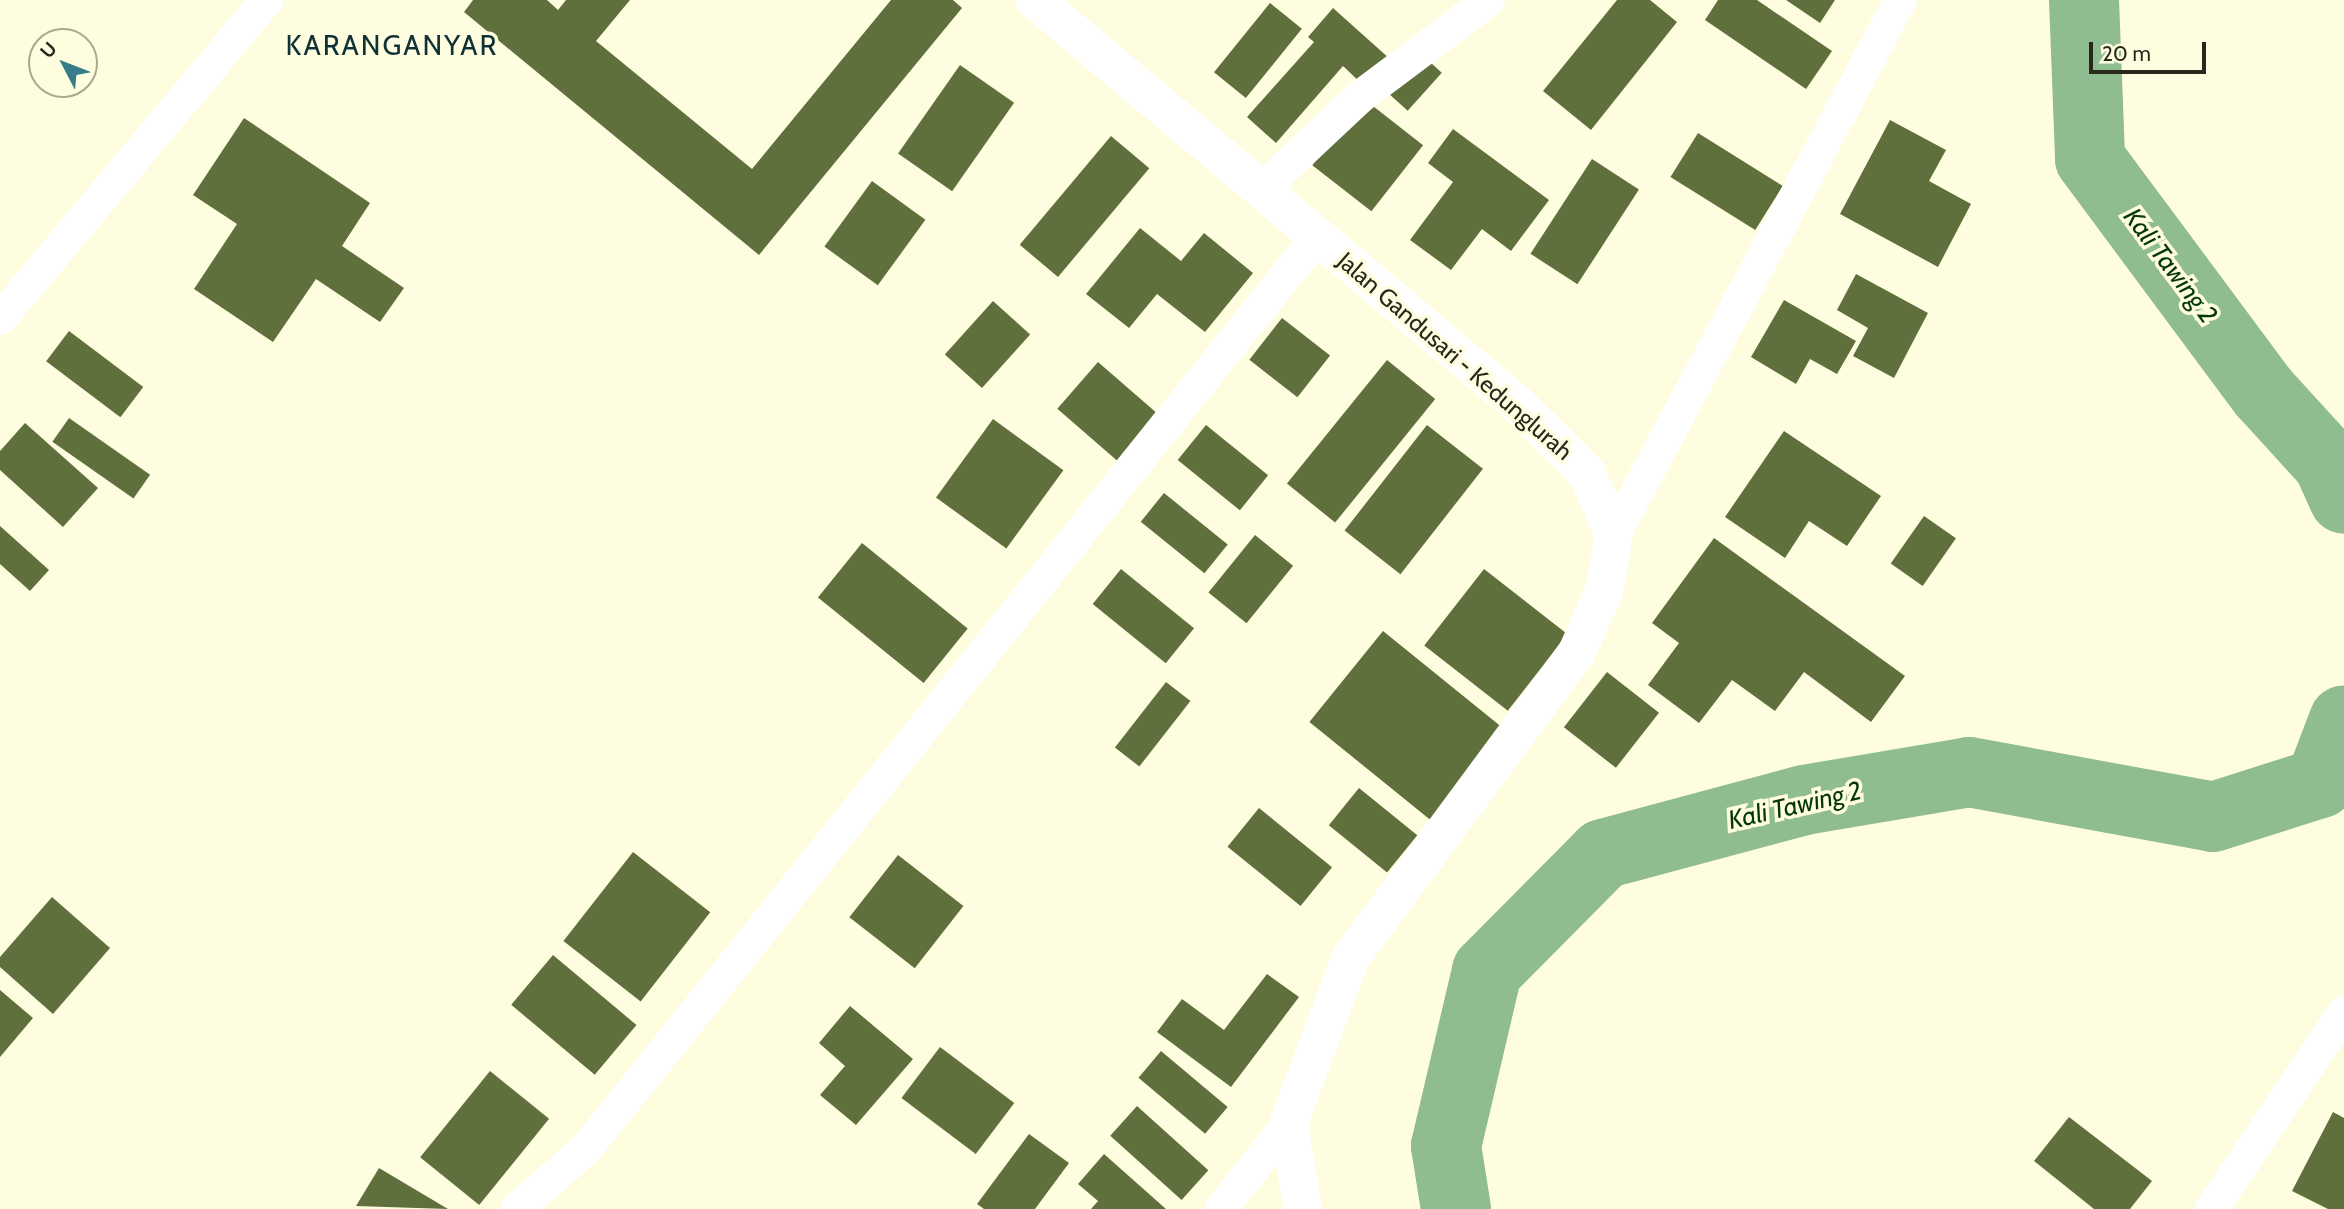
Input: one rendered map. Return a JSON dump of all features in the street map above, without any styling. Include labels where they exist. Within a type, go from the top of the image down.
[{"type":"street","points":[[0,318],[266,0]]},
{"type":"street","name":"Jalan Gandusari - Kedunglurah","points":[[1035,0],[1514,401],[1586,472],[1614,534]]},
{"type":"street","points":[[1261,189],[1360,96],[1488,0]]},
{"type":"street","points":[[1220,1209],[1289,1122],[1351,957],[1577,652],[1605,589],[1614,534],[1900,0]]},
{"type":"street","points":[[516,1209],[585,1149],[1317,236]]},
{"type":"street","points":[[2211,1209],[2344,1011]]},
{"type":"street","points":[[1289,1122],[1303,1209]]},
{"type":"building","points":[[473,0],[547,0],[558,10],[566,0],[630,0],[596,41],[752,169],[891,0],[953,0],[962,8],[759,255],[464,12]]},
{"type":"building","points":[[1617,0],[1650,0],[1677,22],[1591,130],[1543,91]]},
{"type":"building","points":[[1718,0],[1757,0],[1832,51],[1806,89],[1705,20]]},
{"type":"building","points":[[1786,0],[1835,0],[1820,23]]},
{"type":"building","points":[[1270,3],[1302,29],[1246,98],[1214,72]]},
{"type":"building","points":[[1333,8],[1390,59],[1365,87],[1343,66],[1276,143],[1247,117],[1314,42],[1308,37]]},
{"type":"building","points":[[1421,54],[1442,73],[1408,111],[1387,92]]},
{"type":"building","points":[[960,65],[1014,103],[952,191],[898,153]]},
{"type":"building","points":[[1364,99],[1423,145],[1371,211],[1312,165]]},
{"type":"building","points":[[244,118],[370,203],[342,246],[404,288],[380,322],[316,279],[273,342],[194,289],[237,224],[193,195]]},
{"type":"building","points":[[1890,120],[1946,150],[1929,181],[1971,204],[1938,267],[1840,214]]},
{"type":"building","points":[[1453,129],[1549,200],[1511,251],[1482,229],[1451,270],[1410,240],[1453,182],[1428,163]]},
{"type":"building","points":[[1698,133],[1783,186],[1755,230],[1670,177]]},
{"type":"building","points":[[1111,136],[1149,168],[1058,277],[1020,245]]},
{"type":"building","points":[[1592,159],[1639,189],[1577,284],[1530,254]]},
{"type":"building","points":[[872,181],[925,220],[878,285],[824,247]]},
{"type":"building","points":[[1140,228],[1181,261],[1204,233],[1253,273],[1205,332],[1157,294],[1129,328],[1086,294]]},
{"type":"building","points":[[1856,274],[1928,313],[1894,378],[1853,356],[1868,328],[1837,310]]},
{"type":"building","points":[[1784,300],[1856,341],[1837,374],[1810,359],[1796,384],[1751,357]]},
{"type":"building","points":[[993,301],[1030,334],[982,388],[945,355]]},
{"type":"building","points":[[1282,318],[1330,356],[1297,397],[1249,360]]},
{"type":"building","points":[[69,331],[143,387],[120,417],[46,361]]},
{"type":"building","points":[[1387,360],[1435,399],[1335,523],[1287,484]]},
{"type":"building","points":[[1098,362],[1158,414],[1117,461],[1057,409]]},
{"type":"building","points":[[69,418],[150,475],[133,499],[52,442]]},
{"type":"building","points":[[993,419],[1063,470],[1006,549],[936,497]]},
{"type":"building","points":[[25,423],[98,488],[63,527],[0,470],[0,451]]},
{"type":"building","points":[[1206,425],[1268,475],[1240,510],[1178,460]]},
{"type":"building","points":[[1427,425],[1483,469],[1400,574],[1345,531]]},
{"type":"building","points":[[1784,431],[1881,496],[1847,546],[1809,521],[1785,558],[1725,517]]},
{"type":"building","points":[[1164,493],[1228,545],[1204,573],[1141,522]]},
{"type":"building","points":[[1924,516],[1956,538],[1923,586],[1891,564]]},
{"type":"building","points":[[0,526],[49,570],[30,591],[0,564]]},
{"type":"building","points":[[1255,535],[1293,566],[1247,623],[1208,593]]},
{"type":"building","points":[[1714,538],[1905,676],[1871,722],[1804,672],[1775,711],[1732,680],[1699,723],[1648,685],[1679,643],[1652,623]]},
{"type":"building","points":[[862,543],[968,629],[924,683],[818,597]]},
{"type":"building","points":[[1121,569],[1194,628],[1166,663],[1093,604]]},
{"type":"building","points":[[1484,569],[1568,634],[1508,711],[1424,645]]},
{"type":"building","points":[[1383,631],[1507,731],[1433,822],[1309,722]]},
{"type":"building","points":[[1607,672],[1659,713],[1616,768],[1564,727]]},
{"type":"building","points":[[1166,682],[1190,701],[1139,766],[1115,747]]},
{"type":"building","points":[[1359,788],[1417,835],[1387,873],[1329,825]]},
{"type":"building","points":[[1259,808],[1332,867],[1301,906],[1228,847]]},
{"type":"building","points":[[633,852],[710,912],[641,1001],[563,941]]},
{"type":"building","points":[[898,855],[963,906],[915,968],[849,917]]},
{"type":"building","points":[[52,897],[110,948],[53,1014],[0,967],[0,957]]},
{"type":"building","points":[[553,955],[636,1025],[595,1075],[511,1005]]},
{"type":"building","points":[[1267,974],[1299,997],[1231,1087],[1157,1032],[1182,999],[1224,1030]]},
{"type":"building","points":[[0,990],[33,1018],[0,1057]]},
{"type":"building","points":[[850,1006],[913,1059],[856,1125],[820,1095],[845,1066],[819,1043]]},
{"type":"building","points":[[940,1047],[1014,1103],[976,1154],[901,1098]]},
{"type":"building","points":[[1161,1051],[1228,1107],[1205,1134],[1139,1078]]},
{"type":"building","points":[[490,1071],[549,1119],[479,1205],[420,1157]]},
{"type":"building","points":[[1137,1106],[1208,1170],[1182,1200],[1110,1136]]},
{"type":"building","points":[[2333,1112],[2344,1118],[2344,1209],[2328,1209],[2292,1191]]},
{"type":"building","points":[[2069,1117],[2152,1181],[2130,1209],[2094,1209],[2034,1161]]},
{"type":"building","points":[[1029,1134],[1069,1163],[1035,1209],[984,1209],[977,1204]]},
{"type":"building","points":[[1104,1154],[1166,1209],[1091,1209],[1098,1201],[1078,1184]]},
{"type":"building","points":[[379,1168],[448,1209],[356,1206]]},
{"type":"waterway","name":"Kali Tawing 2","points":[[2084,0],[2090,159],[2264,393],[2328,463],[2344,499]]},
{"type":"waterway","name":"Kali Tawing 2","points":[[1456,1209],[1446,1146],[1487,971],[1603,854],[1804,800],[1969,772],[2213,817],[2320,783],[2344,720]]},
{"type":"district","name":"KARANGANYAR","points":[[392,45]]}]
